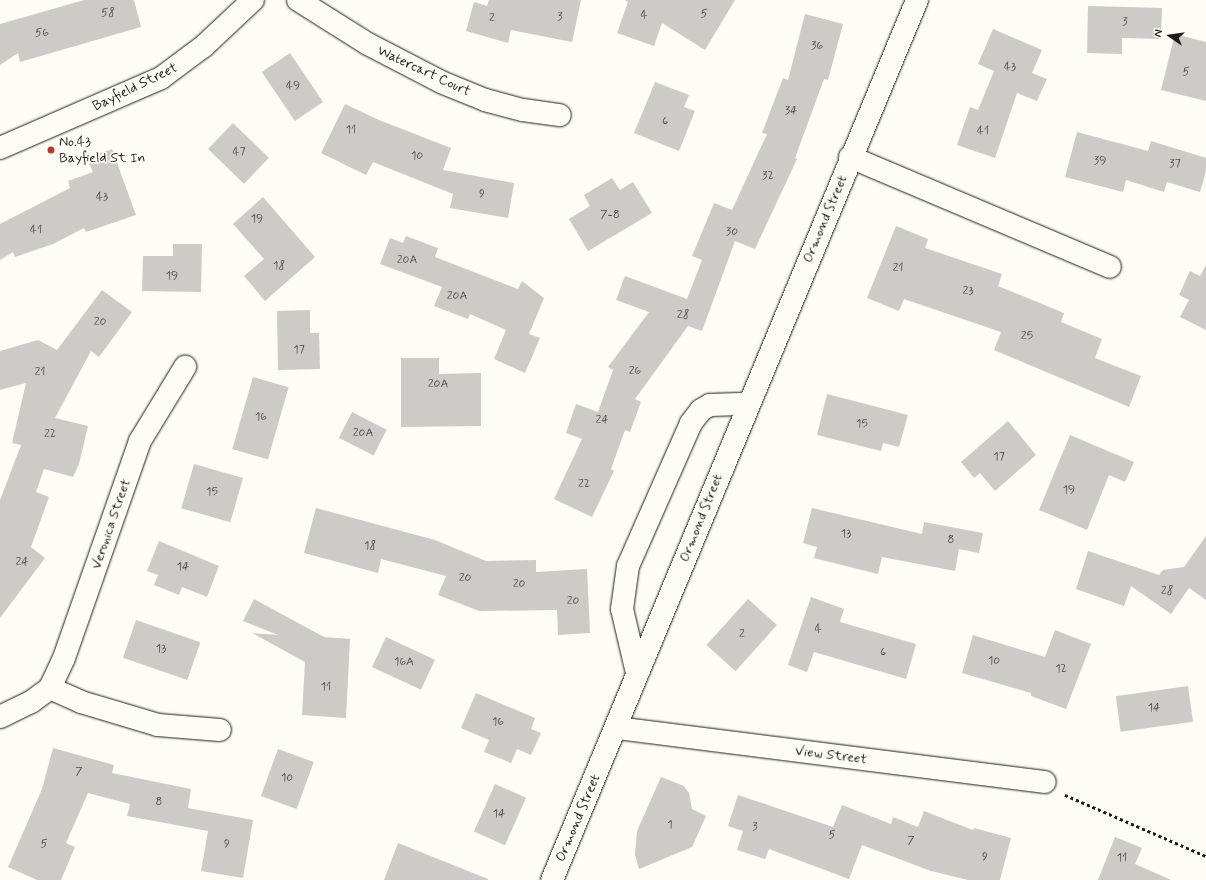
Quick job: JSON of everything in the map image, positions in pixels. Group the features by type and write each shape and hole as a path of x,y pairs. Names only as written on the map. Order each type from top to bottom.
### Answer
{"street":[{"name":"Bayfield Street","path":"0,148 161,78 204,46 253,0"},
{"name":"Watercart Court","path":"298,0 368,44 441,82 485,100 524,110 560,115"},
{"name":"Ormond Street","path":"552,880 617,728 637,673 850,157 917,0"},
{"name":"Ormond Street","path":"850,157 1110,268"},
{"name":"Veronica Street","path":"0,717 31,702 50,688 64,658 140,442 185,367"},
{"path":"637,673 622,609 628,566 691,423 701,410 710,405 748,404"},
{"path":"50,688 81,702 158,725 220,730"},
{"name":"View Street","path":"617,728 1045,782"}],"path":[{"path":"1045,782 1072,800 1206,856"}],"building":[{"path":"84,0 134,0 141,27 20,62 18,53 0,65 0,24"},
{"path":"489,0 581,0 572,42 511,30 508,43 466,31 474,2 487,6"},
{"path":"625,0 735,0 705,50 662,23 654,46 617,33 628,2"},
{"path":"1088,6 1162,8 1161,39 1122,38 1122,54 1087,53"},
{"path":"805,14 843,24 828,80 824,79 795,158 797,159 755,249 735,241 702,331 688,326 635,399 641,402 630,432 625,430 611,469 614,471 592,517 554,499 582,439 566,433 576,404 598,412 613,370 608,367 649,312 616,300 625,276 687,299 702,260 692,256 714,203 732,210 767,134 762,133 783,78 788,80"},
{"path":"993,29 1042,50 1032,73 1047,79 1037,101 1017,93 995,158 957,145 970,107 978,110 994,71 978,64"},
{"path":"1175,34 1206,42 1206,101 1161,90"},
{"path":"290,53 323,102 295,121 262,72"},
{"path":"655,82 689,95 684,107 695,111 679,151 634,133"},
{"path":"345,104 379,120 451,148 443,170 514,183 508,218 450,208 453,194 373,162 366,175 321,153"},
{"path":"233,123 269,158 244,184 208,149"},
{"path":"1077,132 1148,151 1151,141 1206,158 1206,171 1200,192 1167,182 1164,192 1126,180 1123,192 1065,177"},
{"path":"112,149 136,215 86,232 84,228 53,244 15,257 13,252 0,260 0,224 70,188 68,181 93,172 87,158"},
{"path":"612,178 620,190 633,182 652,213 588,251 569,219 590,206 584,195"},
{"path":"263,197 315,257 265,301 244,276 264,259 233,224"},
{"path":"896,226 928,239 925,248 1002,274 998,286 1064,313 1061,322 1102,339 1095,358 1141,376 1129,407 994,350 1001,332 904,299 899,311 867,298"},
{"path":"406,236 438,248 435,257 518,289 522,281 544,298 529,334 540,338 525,373 494,359 506,330 470,314 468,319 434,306 442,287 380,264 390,238 403,243"},
{"path":"173,244 202,244 201,292 142,291 143,256 173,256"},
{"path":"1206,265 1206,330 1180,317 1189,300 1179,295 1190,271 1200,276"},
{"path":"102,290 132,312 99,357 91,351 55,418 88,426 79,464 73,477 44,469 36,492 49,497 31,547 45,558 0,618 0,500 21,445 12,443 26,383 0,390 0,351 38,340 57,350"},
{"path":"310,310 310,333 319,333 320,369 278,370 277,311"},
{"path":"401,358 439,358 439,374 481,373 481,426 401,427"},
{"path":"253,377 289,387 268,459 232,449"},
{"path":"827,394 908,415 899,447 883,443 881,451 817,435"},
{"path":"352,412 387,430 374,456 339,438"},
{"path":"1008,421 1036,455 995,491 980,473 974,478 961,462"},
{"path":"1070,435 1134,462 1125,482 1109,475 1087,530 1039,510"},
{"path":"194,464 243,478 230,522 181,508"},
{"path":"316,508 435,540 486,561 536,560 536,572 587,569 590,633 558,635 557,610 479,611 438,595 446,576 381,559 378,573 304,553"},
{"path":"812,508 922,534 924,522 983,533 979,553 959,549 955,571 882,557 878,574 814,558 817,547 803,543"},
{"path":"1206,536 1206,600 1189,588 1171,614 1131,586 1124,606 1076,589 1088,551 1159,575 1163,570 1184,567"},
{"path":"159,541 219,566 207,597 182,587 179,595 154,585 158,575 147,571"},
{"path":"811,597 844,609 840,622 916,644 906,679 814,652 807,672 788,665"},
{"path":"254,599 324,637 350,639 346,718 302,715 305,662 252,633 278,635 243,621"},
{"path":"748,599 777,625 735,671 707,645"},
{"path":"136,620 200,642 187,680 123,658"},
{"path":"1055,630 1091,644 1066,709 1031,696 1031,693 962,673 973,635 1045,657"},
{"path":"386,637 435,660 421,690 372,667"},
{"path":"1188,686 1193,722 1121,732 1116,696"},
{"path":"476,693 535,718 531,729 541,733 531,755 517,749 511,763 484,752 489,740 461,728"},
{"path":"53,748 114,765 112,773 191,789 188,808 253,820 243,878 201,871 208,831 127,816 130,804 88,793 66,843 75,847 61,880 37,880 8,867 42,789"},
{"path":"278,749 314,762 297,809 261,796"},
{"path":"661,777 684,786 689,793 692,809 706,816 692,847 639,869 635,855 637,831"},
{"path":"495,784 526,798 505,845 474,832"},
{"path":"738,795 833,827 842,805 891,824 893,817 918,827 924,811 973,830 974,828 1011,838 1000,880 968,880 931,871 862,845 849,879 769,849 765,859 737,850 743,831 728,826"},
{"path":"1115,837 1142,848 1135,864 1171,880 1098,880"},
{"path":"398,843 488,879 488,880 384,880"}],"place":[{"name":"No.43 Bayfield St In","path":"51,150"}]}
